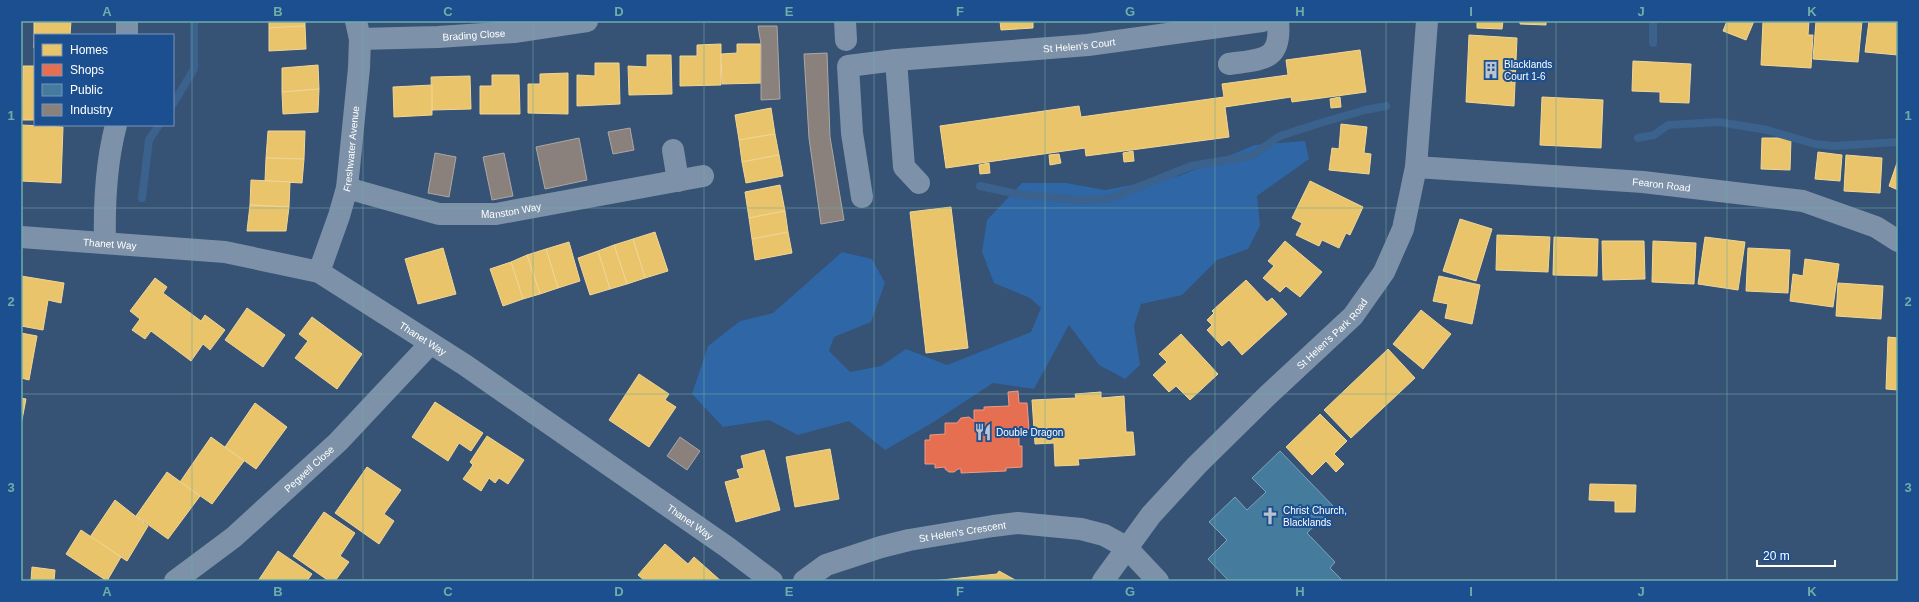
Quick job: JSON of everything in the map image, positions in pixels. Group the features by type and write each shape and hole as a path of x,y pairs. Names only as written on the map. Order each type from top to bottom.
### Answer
{"street":[{"path":"127,21 127,34"},
{"name":"Brading Close","path":"358,30 438,37 514,32 586,21"},
{"name":"St Helen's Court","path":"862,197 852,133 848,66 896,60 1088,45 1262,21"},
{"path":"1229,64 1264,58 1274,52 1280,38 1278,21"},
{"name":"St Helen's Park Road","path":"1103,581 1126,547 1151,515 1197,465 1353,316 1384,272 1400,236 1416,167 1427,21"},
{"name":"Freshwater Avenue","path":"319,272 339,216 347,188 352,154 358,30"},
{"path":"896,60 904,167 919,182"},
{"path":"105,243 104,203 112,139 116,126"},
{"path":"673,150 678,181"},
{"name":"Fearon Road","path":"1416,167 1643,182 1803,201 1876,227 1898,241"},
{"name":"Manston Way","path":"347,188 439,214 496,214 703,176"},
{"name":"Thanet Way","path":"21,237 225,252 319,272 465,365 727,547 772,581"},
{"name":"Pegwell Close","path":"175,581 234,537 338,442 430,344"},
{"name":"St Helen's Crescent","path":"804,581 826,565 881,547 909,540 1018,523 1081,529 1104,535 1126,547 1158,581"}],"shaded area":[{"path":"1305,141 1309,159 1257,196 1260,226 1248,249 1217,260 1182,295 1141,304 1134,326 1140,365 1125,379 1099,365 1069,325 1034,389 993,383 932,423 885,450 849,421 798,435 769,420 723,427 692,394 708,346 740,321 773,313 842,252 872,259 885,283 871,322 834,337 829,351 850,372 881,366 906,349 947,365 1031,332 1041,308 1030,298 994,283 982,252 987,220 1022,183 1066,183 1105,190 1179,176 1255,145"}],"building: Homes":[{"path":"34,21 71,21 70,34 34,34"},
{"path":"269,21 305,21 305,26 269,28"},
{"path":"1000,21 1033,21 1033,28 1001,30"},
{"path":"1477,21 1503,21 1502,29 1477,28"},
{"path":"1520,21 1546,21 1546,25 1520,24"},
{"path":"1727,21 1754,21 1746,40 1723,31"},
{"path":"1763,21 1809,21 1808,35 1813,35 1811,68 1761,65"},
{"path":"1816,21 1862,21 1858,62 1813,59"},
{"path":"1869,21 1898,21 1898,55 1865,52"},
{"path":"305,26 306,49 269,51 269,28"},
{"name":"Blacklands Court 1-6","path":"1469,35 1517,38 1514,106 1466,102"},
{"path":"721,44 721,85 680,86 680,56 697,56 697,45"},
{"path":"737,44 761,44 762,83 722,84 721,54 737,53"},
{"path":"1360,50 1366,92 1292,102 1291,97 1225,107 1229,137 1086,156 1085,148 946,168 940,126 1079,106 1081,117 1224,97 1222,84 1288,75 1286,60"},
{"path":"647,55 671,55 672,94 629,95 628,66 647,67"},
{"path":"1633,61 1691,64 1689,103 1660,102 1660,92 1632,91"},
{"path":"595,63 619,63 620,104 577,106 577,75 595,76"},
{"path":"318,65 319,89 282,92 282,68"},
{"path":"23,66 34,66 34,120 22,120"},
{"path":"568,73 568,114 528,113 528,84 540,84 540,74"},
{"path":"492,75 519,75 520,114 480,114 480,86 492,86"},
{"path":"470,76 471,109 432,110 431,77"},
{"path":"432,85 432,115 394,117 393,87"},
{"path":"319,89 318,112 283,114 282,92"},
{"path":"1340,97 1341,107 1331,108 1330,99"},
{"path":"1542,97 1603,100 1601,148 1540,145"},
{"path":"771,108 775,134 739,140 735,115"},
{"path":"1341,124 1367,127 1364,153 1371,154 1369,174 1329,170 1332,148 1339,149"},
{"path":"21,125 63,127 61,183 21,181"},
{"path":"268,131 305,131 304,159 266,158"},
{"path":"775,134 779,155 742,162 739,140"},
{"path":"1762,138 1791,138 1790,170 1761,169"},
{"path":"1133,151 1134,161 1124,162 1123,153"},
{"path":"1818,152 1842,155 1840,181 1815,179"},
{"path":"1059,154 1061,163 1050,165 1049,155"},
{"path":"779,155 783,176 746,183 742,162"},
{"path":"1846,155 1882,158 1880,193 1844,191"},
{"path":"266,158 304,159 302,183 265,181"},
{"path":"1898,160 1898,190 1889,186"},
{"path":"989,163 990,173 980,174 979,165"},
{"path":"251,180 290,182 289,207 250,205"},
{"path":"1310,181 1363,207 1350,235 1346,233 1339,248 1322,240 1319,246 1296,235 1302,223 1292,218"},
{"path":"780,185 785,211 749,218 745,192"},
{"path":"250,205 289,207 286,231 247,231"},
{"path":"951,207 968,348 926,353 910,212"},
{"path":"785,211 788,232 752,239 749,218"},
{"path":"1460,219 1492,229 1476,281 1443,271"},
{"path":"655,232 668,271 645,278 633,239"},
{"path":"788,232 792,253 755,260 752,239"},
{"path":"1497,235 1550,237 1548,272 1496,270"},
{"path":"1554,237 1598,239 1597,276 1553,275"},
{"path":"1705,237 1745,242 1738,290 1698,284"},
{"path":"633,239 645,278 627,284 614,245"},
{"path":"1285,241 1322,272 1300,297 1286,286 1280,292 1263,278 1274,266 1268,261"},
{"path":"1602,241 1644,241 1645,279 1603,280"},
{"path":"1653,241 1696,243 1694,284 1652,282"},
{"path":"569,242 580,281 558,288 546,249"},
{"path":"614,245 627,284 610,289 598,251"},
{"path":"443,248 456,294 418,304 405,259"},
{"path":"1748,248 1790,250 1788,293 1746,291"},
{"path":"546,249 558,288 540,294 527,255"},
{"path":"598,251 610,289 590,295 578,258"},
{"path":"527,255 540,294 523,299 511,262"},
{"path":"1805,259 1839,264 1833,307 1790,301 1793,274 1803,276"},
{"path":"511,262 523,299 503,306 490,269"},
{"path":"21,276 64,283 61,303 48,300 43,330 21,326"},
{"path":"1439,276 1480,285 1472,324 1445,318 1448,304 1433,301"},
{"path":"155,278 167,287 163,293 201,321 205,315 225,330 210,350 203,344 191,361 151,331 145,339 132,330 140,319 130,311"},
{"path":"1246,280 1267,302 1272,298 1287,314 1242,355 1229,340 1222,346 1207,330 1212,325 1207,320 1214,313 1212,311"},
{"path":"1838,283 1883,286 1881,319 1836,316"},
{"path":"247,308 285,335 263,367 225,340"},
{"path":"1421,310 1451,334 1423,369 1393,344"},
{"path":"312,317 362,354 337,389 295,358 308,341 299,334"},
{"path":"21,333 37,336 29,380 21,378"},
{"path":"1181,334 1218,374 1190,400 1176,386 1169,392 1153,375 1167,362 1159,354"},
{"path":"1888,337 1898,338 1898,390 1886,389"},
{"path":"1388,349 1415,378 1351,438 1324,410"},
{"path":"639,374 669,394 665,400 676,407 649,447 609,420"},
{"path":"1101,392 1101,398 1124,396 1126,432 1133,432 1135,455 1078,459 1079,465 1055,466 1054,443 1035,444 1032,400 1076,398 1075,394"},
{"path":"21,398 26,399 21,425"},
{"path":"435,402 483,433 471,451 459,443 448,461 412,437"},
{"path":"255,403 287,427 256,469 225,447"},
{"path":"1320,414 1347,441 1334,454 1344,464 1336,472 1326,461 1312,475 1286,447"},
{"path":"487,436 524,460 508,484 499,478 495,483 489,478 481,491 463,479 473,465 470,462"},
{"path":"211,437 244,461 212,504 180,482"},
{"path":"830,449 839,499 795,507 786,457"},
{"path":"764,450 780,510 736,522 725,482 740,478 737,470 744,468 741,456"},
{"path":"367,467 401,490 384,514 394,521 379,544 335,513"},
{"path":"167,472 200,496 168,539 136,516"},
{"path":"1590,484 1636,485 1635,512 1615,512 1615,501 1589,500"},
{"path":"115,500 148,526 127,561 90,537"},
{"path":"324,512 355,533 340,556 349,562 335,581 329,581 293,556"},
{"path":"81,530 121,557 107,581 66,554"},
{"path":"665,544 688,564 694,557 721,581 645,581 638,575"},
{"path":"278,551 312,574 307,581 258,581"},
{"path":"32,567 55,570 54,581 31,581"},
{"path":"999,571 1017,581 932,581 997,574"}],"building: Shops":[{"name":"Double Dragon","path":"1018,391 1019,403 1027,403 1029,429 1021,430 1021,435 1019,436 1019,446 1022,446 1022,467 1006,468 1006,471 961,473 961,469 954,472 949,472 945,469 945,467 935,468 935,464 925,464 925,440 930,440 930,435 945,434 945,423 957,423 961,418 969,417 974,421 974,410 984,410 984,407 1009,406 1008,392"}],"building: Public":[{"name":"Christ Church, Blacklands","path":"1280,451 1334,507 1307,533 1335,562 1330,568 1343,581 1229,581 1208,559 1227,540 1209,522 1235,497 1247,510 1266,492 1252,478"}],"building: Industry":[{"path":"758,26 777,26 780,99 761,100 761,44"},
{"path":"827,53 830,137 844,220 821,224 809,138 804,54"},
{"path":"630,128 634,150 613,154 608,132"},
{"path":"579,138 587,180 545,189 536,147"},
{"path":"435,153 456,157 449,197 428,193"},
{"path":"504,153 513,196 492,200 483,157"},
{"path":"680,437 700,451 687,470 667,456"}],"waterway":[{"path":"174,102 194,69 194,21"},
{"path":"1653,21 1653,43"},
{"path":"980,186 1017,194 1079,200 1108,199 1191,166 1251,156 1280,136 1365,110 1386,106"},
{"path":"1638,138 1654,135 1668,125 1719,122 1767,130 1815,144 1833,146 1898,142"},
{"path":"142,198 149,140 158,126"}],"place":[{"name":"Blacklands Court 1-6","path":"1491,70"},
{"name":"Double Dragon","path":"983,432"},
{"name":"Christ Church, Blacklands","path":"1270,516"}]}
